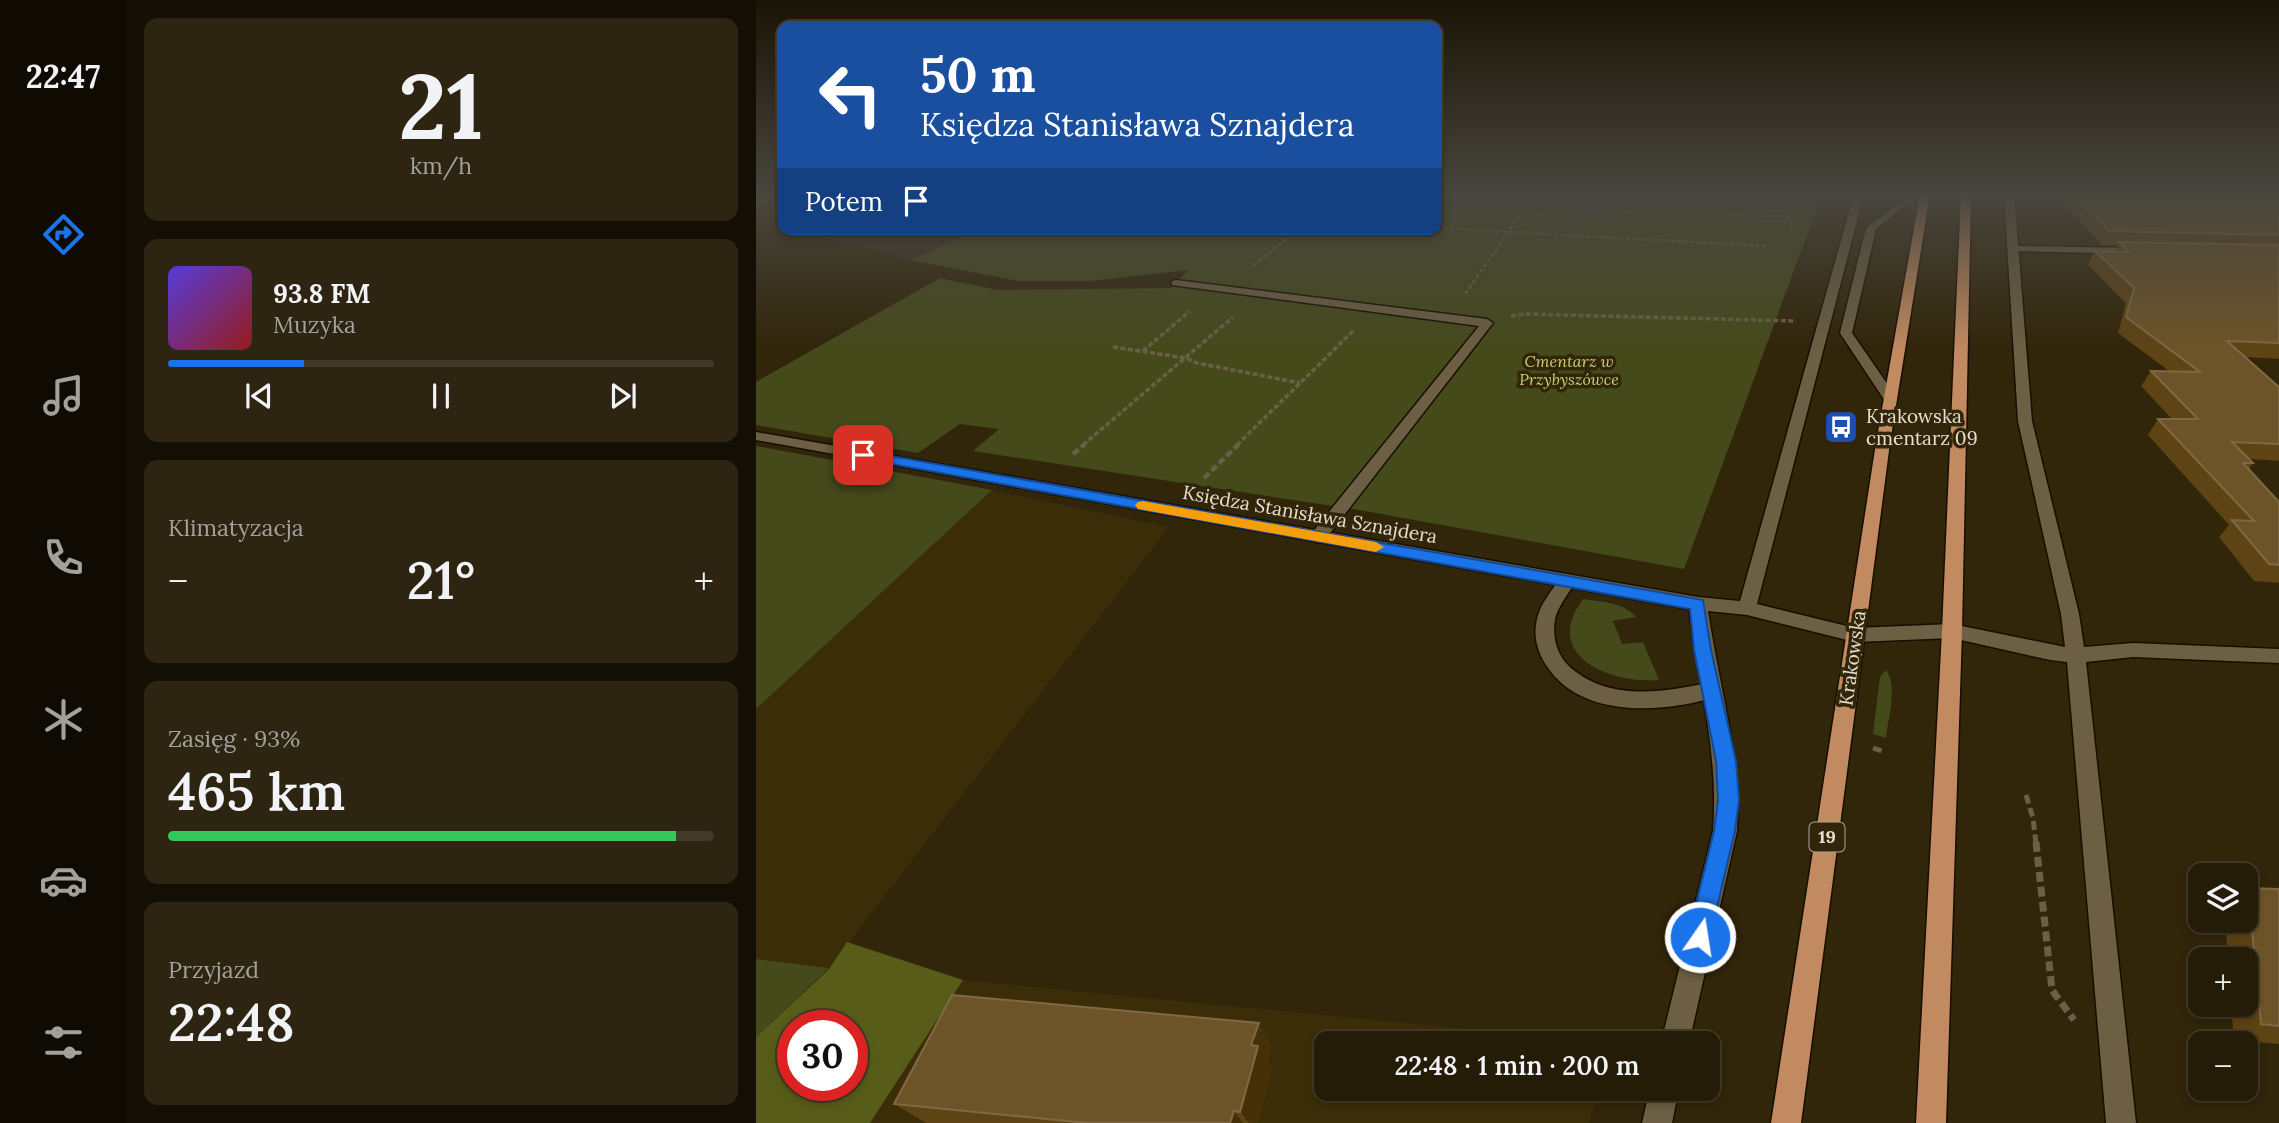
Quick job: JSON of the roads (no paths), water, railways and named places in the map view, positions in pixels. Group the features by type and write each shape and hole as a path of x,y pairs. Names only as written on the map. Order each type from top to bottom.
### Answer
{"main road":[{"name":"Krakowska","path":"1786,1123 1890,398 1916,246"},
{"path":"1931,1123 1952,631 1964,246"}],"street":[{"path":"1747,608 1845,246"},
{"path":"1867,246 1846,332 1890,398"},
{"path":"2013,246 2025,421 2070,614 2076,656 2121,1123"},
{"path":"2125,246 2145,247"},
{"path":"1176,283 1487,323 1318,537"},
{"name":"Księdza Stanisława Sznajdera","path":"756,436 1698,604 1747,608 1856,635 1952,631 2050,653 2076,656 2133,650 2279,656"},
{"path":"1567,581 1546,618 1545,648 1551,661 1563,675 1576,684 1602,693 1639,700 1712,690"},
{"path":"1678,1031 1725,831 1729,800 1726,761 1702,650 1698,604"},
{"path":"1657,1123 1662,1101"}],"place":[{"name":"Krakowska cmentarz 09","path":"1841,427"}],"park label":[{"name":"Cmentarz w Przybyszówce","path":"1569,370"}]}
